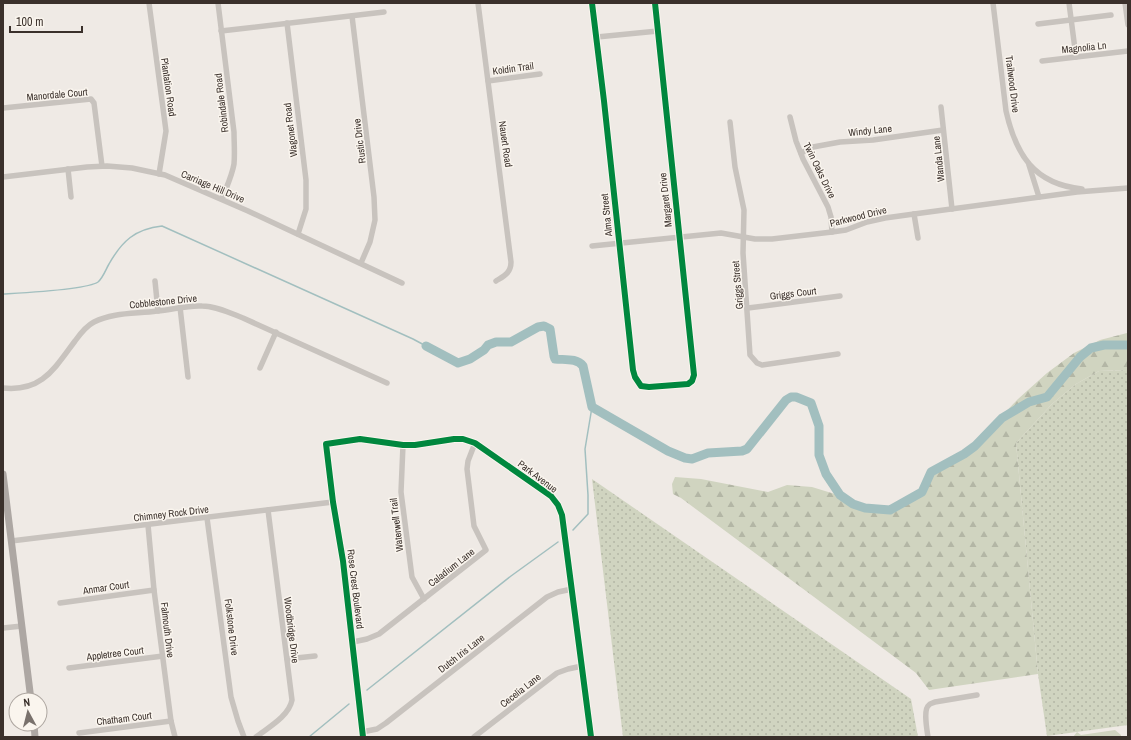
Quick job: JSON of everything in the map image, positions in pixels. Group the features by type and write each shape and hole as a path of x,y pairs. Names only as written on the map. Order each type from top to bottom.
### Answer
{"main road":[{"path":"3,474 30,692"}],"street":[{"name":"Plantation Road","path":"149,3 166,131 159,174"},
{"name":"Robindale Road","path":"218,3 234,132 234,163 222,200"},
{"name":"Nauert Road","path":"478,3 511,262 509,272 496,281"},
{"name":"Alma Street","path":"592,3 633,370 635,377 643,387 679,385"},
{"name":"Margaret Drive","path":"655,3 694,375 692,381 688,384 679,385"},
{"name":"Trailwood Drive","path":"993,3 1006,111 1018,148 1029,164 1055,183 1075,188 1097,190"},
{"path":"1069,3 1076,57"},
{"path":"1125,3 1128,25"},
{"path":"221,31 384,12"},
{"path":"1038,24 1111,15"},
{"name":"Rustic Drive","path":"352,16 374,197 375,220 370,242 361,264"},
{"name":"Wagonet Road","path":"287,23 306,180 306,209 298,234"},
{"path":"596,37 658,31"},
{"name":"Magnolia Ln","path":"1042,61 1128,51"},
{"name":"Koldin Trail","path":"488,81 540,74"},
{"name":"Manordale Court","path":"3,108 91,99 94,103 102,166"},
{"name":"Wanda Lane","path":"941,107 952,209"},
{"name":"Twin Oaks Drive","path":"790,117 801,153 828,207 831,217 832,232"},
{"name":"Griggs Street","path":"730,122 735,167 744,210 743,254 748,308 750,355 757,363 762,365 838,354"},
{"name":"Windy Lane","path":"801,153 813,147 840,142 873,140 944,130"},
{"name":"Trailwood Drive","path":"1029,164 1039,197"},
{"name":"Carriage Hill Drive","path":"3,177 102,166 132,168 159,174 298,234 402,283"},
{"path":"68,169 71,197"},
{"name":"Parkwood Drive","path":"592,246 721,233 744,238 772,239 846,230 879,219 1039,197 1128,188"},
{"path":"914,214 918,238"},
{"path":"155,281 158,311"},
{"name":"Griggs Court","path":"748,308 840,296"},
{"name":"Cobblestone Drive","path":"3,388 20,388 39,382 51,373 79,335 94,322 120,314 202,306 210,307 243,318 386,383"},
{"path":"180,307 188,377"},
{"path":"260,368 276,332"},
{"name":"Park Avenue","path":"326,444 360,439 403,445 415,445 454,439 463,440 475,443 551,496 558,505 562,514 590,737"},
{"name":"Caladium Lane","path":"353,642 367,639 379,634 486,550 474,526 467,469 468,461 475,443"},
{"name":"Rose Crest Boulevard","path":"326,444 333,502 343,561 362,734"},
{"name":"Waterwell Trail","path":"403,445 401,492 412,577 424,599"},
{"name":"Chimney Rock Drive","path":"11,541 333,502"},
{"name":"Woodbridge Drive","path":"256,737 277,721 291,704 292,700 268,510"},
{"name":"Folkstone Drive","path":"207,518 231,697 244,737"},
{"name":"Falmouth Drive","path":"148,525 154,590 171,721 175,737"},
{"name":"Dutch Iris Lane","path":"362,734 386,724 547,597 558,592 572,589"},
{"name":"Anmar Court","path":"60,603 154,590"},
{"path":"3,628 22,626"},
{"name":"Appletree Court","path":"69,668 163,656"},
{"path":"287,659 315,656"},
{"name":"Cecelia Lane","path":"474,737 557,673 582,666"},
{"path":"928,737 926,709 928,705 935,702 977,695"},
{"name":"Chatham Court","path":"79,733 171,721"}],"green space":[{"path":"1128,333 1128,370 1099,371 1076,384 1052,404 1016,443 1038,674 929,690 916,673 681,498 673,494 672,484 675,477 701,479 768,492 787,485 812,487 838,495 854,506 863,509 877,510 909,503 918,497 927,474 964,455 1018,399 1047,373 1074,353 1100,340"},
{"path":"1128,370 1128,725 1047,736 1038,674 1016,443 1052,404 1076,384 1099,371"},
{"path":"592,479 911,699 918,737 623,737"},
{"path":"1115,730 1121,735 1121,737 1073,737 1077,732 1081,735"}],"waterway":[{"path":"3,294 67,289 91,285 100,280 114,256 130,238 144,230 162,226 426,346"},
{"path":"426,346 458,363 470,359 484,350 488,345 496,342 511,342 538,327 544,326 550,329 555,359 574,361 583,366 592,407 668,451 685,458 692,459 708,453 742,451 747,449 786,400 791,397 796,397 811,403 819,426 819,455 826,474 840,495 853,504 865,508 890,510 922,492 931,472 964,454 975,446 1002,418 1029,402 1047,397 1080,357 1091,348 1104,345 1128,345"},
{"path":"573,530 588,514 585,449 592,407"},
{"path":"367,690 511,576 558,542"},
{"path":"309,737 349,704"}],"cycle path":[{"path":"592,3 633,370 635,377 641,386 649,387 688,384 692,381 694,375 655,3"},
{"path":"363,737 343,561 333,502 326,444 360,439 403,445 463,439 475,443 551,496 558,505 562,515 591,737"}]}
